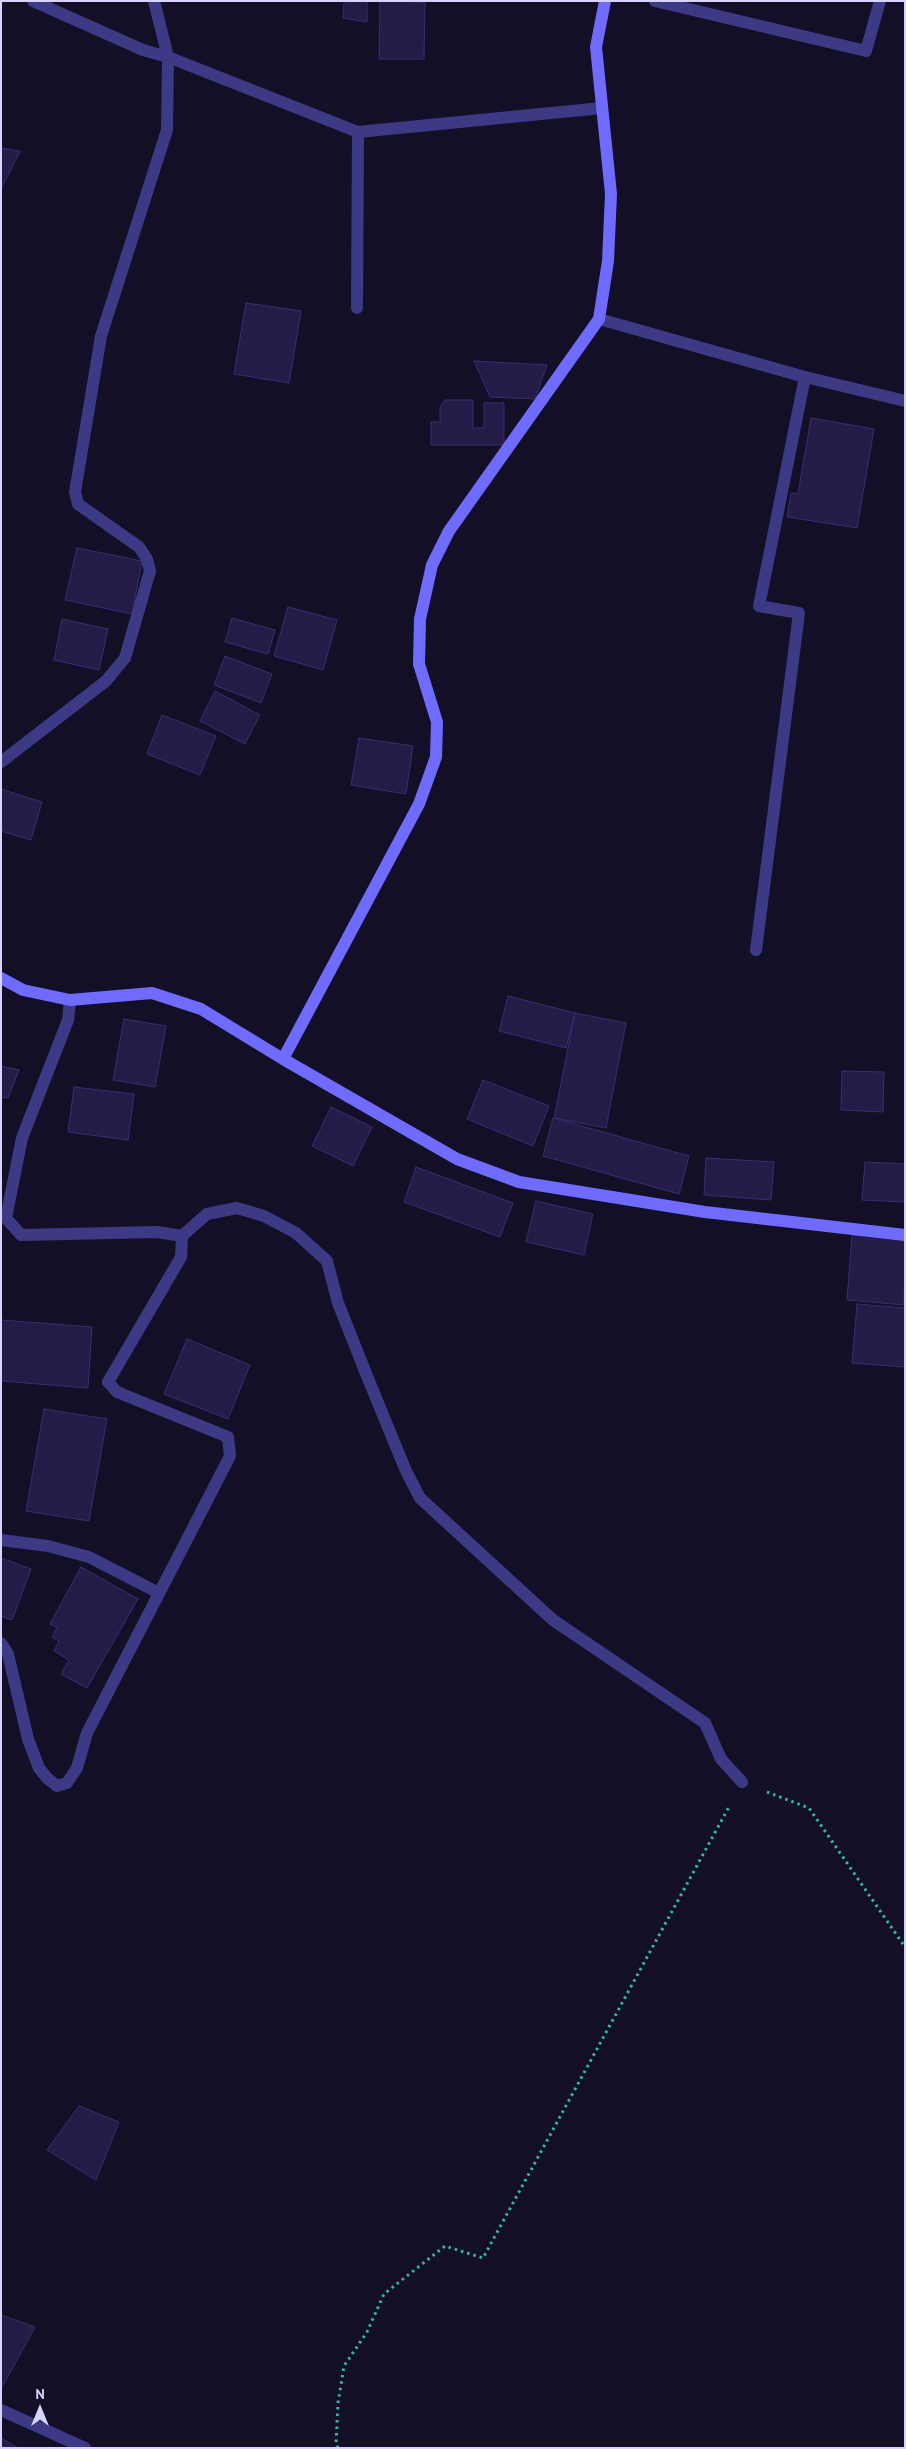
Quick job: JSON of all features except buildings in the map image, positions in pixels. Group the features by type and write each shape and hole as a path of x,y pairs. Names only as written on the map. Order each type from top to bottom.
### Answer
{"street":[{"path":"33,1 143,50 168,57 358,132 602,108"},
{"path":"1,762 106,681 125,658 150,571 147,559 139,547 78,504 75,492 101,336 167,130 168,57 154,1"},
{"path":"282,1059 419,804 436,757 437,722 419,664 420,619 432,565 449,531 599,319 608,261 611,194 596,47 605,1"},
{"path":"655,1 866,51 880,1"},
{"path":"357,308 358,132"},
{"path":"599,319 805,377 905,401"},
{"path":"756,950 800,613 759,606 805,377"},
{"path":"1,978 23,990 70,1000 152,993 201,1009 282,1059 457,1159 519,1182 705,1212 905,1235"},
{"path":"70,1000 68,1020 22,1138 6,1218 21,1235 157,1232 182,1236"},
{"path":"1,1643 8,1654 28,1739 39,1768 57,1786 67,1783 77,1768 86,1733 230,1456 228,1437 116,1392 108,1382 181,1257 182,1236 207,1214 237,1208 264,1216 296,1233 327,1261 338,1303 406,1471 420,1498 553,1620 705,1723 721,1759 742,1782"},
{"path":"1,1540 48,1546 89,1557 159,1593"},
{"path":"1,2410 85,2448"}],"path":[{"path":"338,2448 336,2444 338,2403 344,2366 367,2332 384,2294 445,2246 483,2258 742,1782 809,1808 905,1947"}]}
